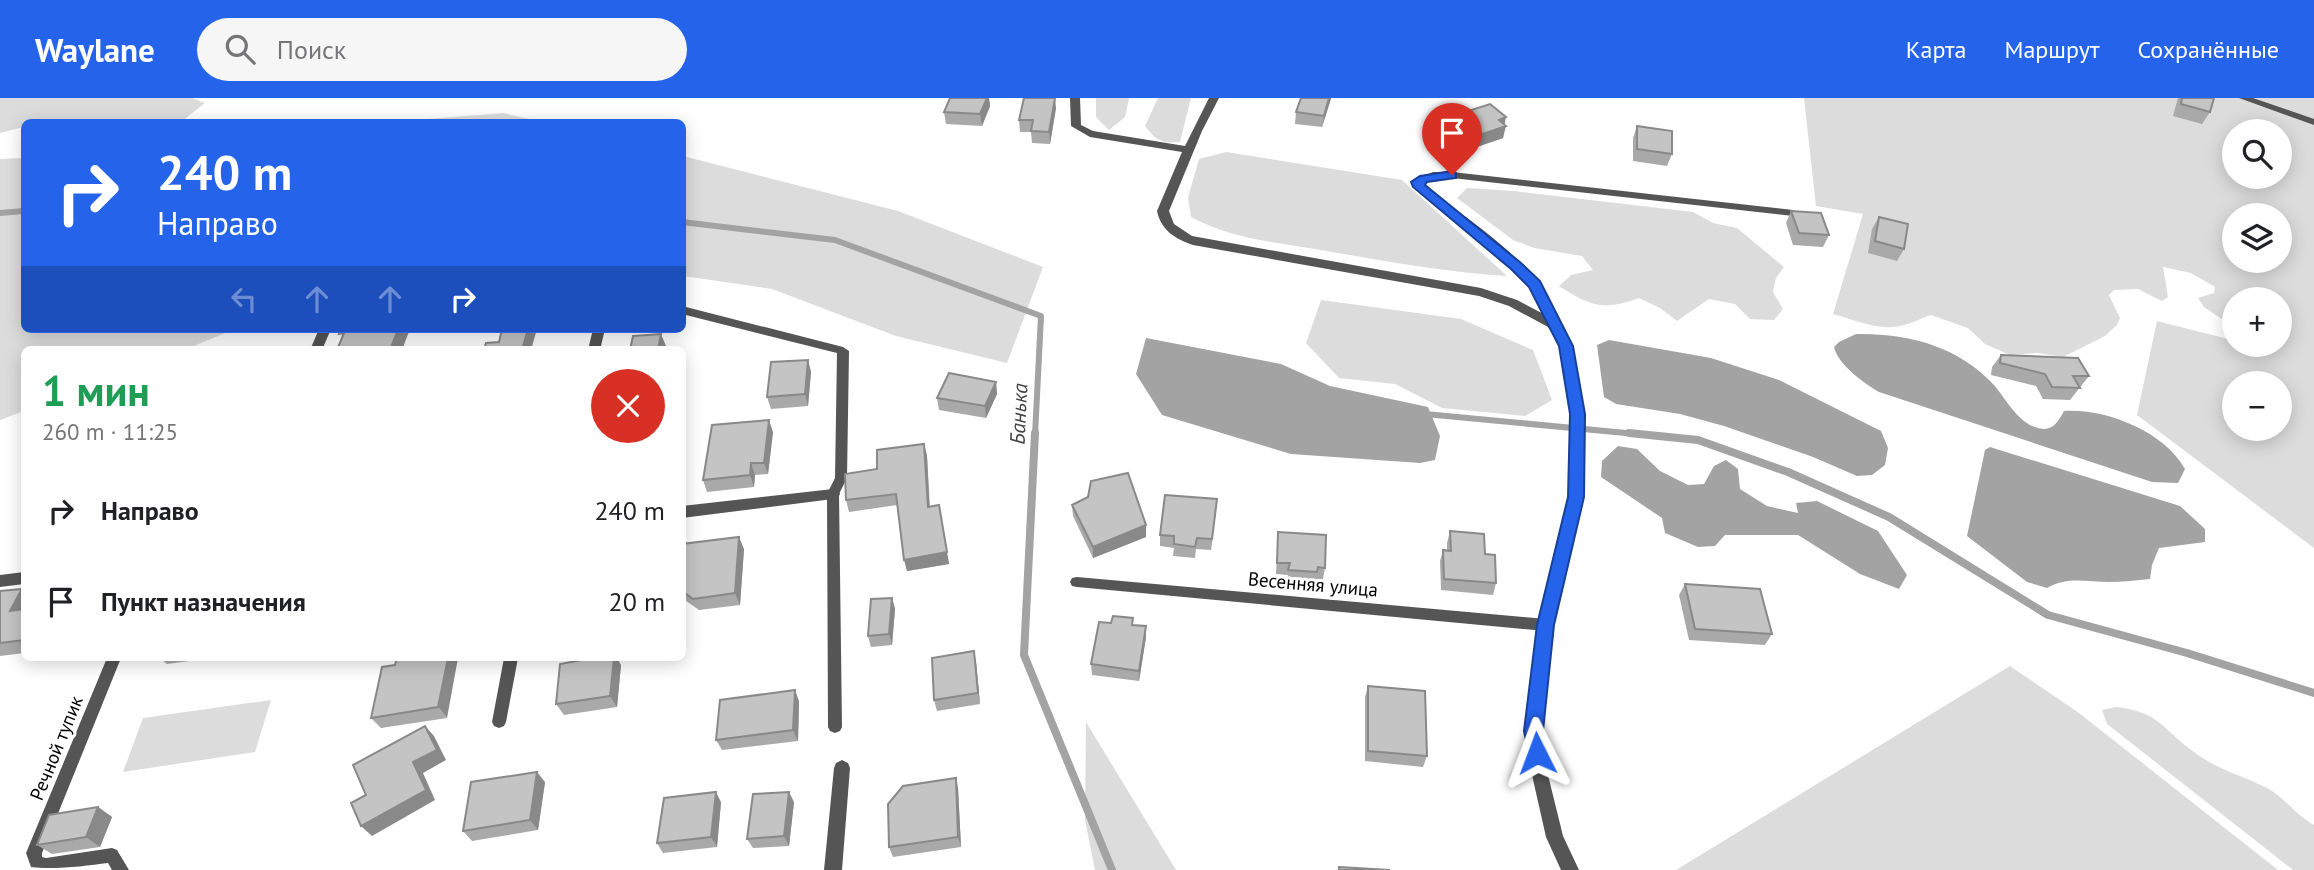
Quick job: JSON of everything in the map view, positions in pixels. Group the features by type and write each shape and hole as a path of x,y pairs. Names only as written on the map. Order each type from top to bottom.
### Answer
{"street":[{"path":"1075,98 1076,126 1090,134 1188,150"},
{"path":"1214,98 1188,150 1163,211 1164,220 1178,235 1193,242 1481,292 1514,303 1553,324 1566,346 1577,414 1576,497 1545,625 1534,731 1540,775 1556,836 1570,870"},
{"path":"686,512 833,494"},
{"path":"0,581 21,578"},
{"path":"833,870 842,768"}],"lane":[{"path":"2244,98 2314,122"},
{"path":"1553,324 1546,302 1535,285 1516,266 1419,187 1418,182 1433,175 1452,175 1793,213"},
{"path":"686,311 844,351 841,478 833,494 835,727"},
{"name":"Весенняя улица","path":"1077,582 1545,625"},
{"name":"Речной тупик","path":"34,853 113,661"},
{"path":"499,722 510,661"},
{"path":"34,853 36,862 46,864 113,855 121,870"}],"shaded area":[{"path":"0,98 192,98 205,103 185,119 21,119 21,128 0,133"},
{"path":"1096,98 1129,98 1125,117 1109,130 1096,117"},
{"path":"1158,98 1191,98 1180,142 1160,140 1145,126"},
{"path":"1804,98 2314,98 2314,548 2137,415 2157,321 2222,337 2222,357 2292,357 2292,287 2222,287 2222,319 2204,307 2198,298 2214,293 2215,287 2191,273 2163,267 2168,297 2162,301 2138,289 2114,290 2109,295 2120,318 2117,325 2105,336 2063,357 2037,353 2010,355 1985,344 1968,328 1931,315 1907,324 1886,327 1833,314 1863,214 1816,206"},
{"path":"503,113 530,119 428,119"},
{"path":"1226,152 1402,180 1507,276 1435,269 1267,241 1236,235 1206,224 1191,217 1188,198 1199,159"},
{"path":"686,157 898,211 1043,267 1007,363 896,336 772,289 686,276"},
{"path":"21,158 21,333 225,333 194,346 21,346 21,412 0,420 0,159"},
{"path":"1467,188 1693,212 1713,223 1737,228 1784,267 1776,278 1773,292 1783,309 1774,320 1750,319 1735,304 1709,299 1677,321 1660,308 1639,298 1606,305 1588,302 1559,286 1571,275 1593,270 1582,256 1534,248 1513,240 1457,198"},
{"path":"1321,300 1461,319 1533,350 1552,400 1525,416 1442,408 1395,384 1339,378 1306,343"},
{"path":"1856,334 1913,339 1948,351 1980,372 1994,385 2017,415 2041,429 2053,426 2064,411 2097,413 2115,418 2163,443 2185,469 2178,483 2152,482 1879,392 1852,373 1836,354 1834,347 1839,342"},
{"path":"1146,338 1281,364 1330,386 1428,407 1440,436 1435,460 1420,463 1291,454 1162,415 1136,374"},
{"path":"1609,340 1711,358 1779,380 1881,431 1888,448 1885,465 1872,475 1857,476 1813,457 1724,426 1680,414 1616,404 1604,397 1597,345"},
{"path":"1618,446 1637,449 1660,471 1688,485 1704,484 1714,466 1726,460 1738,469 1740,489 1767,506 1798,513 1796,503 1817,501 1878,531 1907,575 1899,589 1860,574 1798,535 1725,535 1715,546 1698,547 1665,533 1662,518 1601,477 1602,461"},
{"path":"1990,447 2180,506 2205,529 2205,542 2159,548 2150,579 2070,581 2047,588 2027,582 1967,536 1985,450"},
{"path":"2010,666 2079,713 2278,870 1676,870"},
{"path":"271,700 255,752 123,772 143,718"},
{"path":"2116,707 2152,717 2203,758 2279,796 2314,825 2314,870 2293,870 2107,724 2102,710"},
{"path":"1086,722 1176,870 1095,870 1085,820"}],"building":[{"path":"950,98 987,98 980,114 944,112"},
{"path":"1024,98 1055,98 1049,132 1031,131 1033,120 1019,120"},
{"path":"1301,98 1329,98 1324,116 1296,112"},
{"path":"2182,98 2214,98 2210,112 2181,104"},
{"path":"1490,104 1506,117 1499,120 1506,126 1465,140 1449,127 1464,122 1456,115"},
{"path":"1637,126 1672,131 1672,154 1637,149"},
{"path":"1791,211 1821,213 1829,235 1799,233"},
{"path":"1879,217 1908,224 1904,249 1875,241"},
{"path":"344,333 396,333 392,346 339,346"},
{"path":"501,333 527,333 523,346 485,346 486,343 499,342"},
{"path":"661,334 659,346 631,346 633,336"},
{"path":"2001,355 2078,358 2089,376 2073,376 2080,388 2052,387 2045,374 2000,363"},
{"path":"808,360 805,394 767,397 771,362"},
{"path":"949,373 996,382 985,406 937,398"},
{"path":"769,420 764,463 751,463 750,475 703,480 712,425"},
{"path":"924,444 928,507 939,505 947,552 904,560 896,494 846,500 845,474 877,469 877,450"},
{"path":"1128,473 1146,525 1093,547 1072,505 1088,497 1091,481"},
{"path":"1165,495 1217,499 1212,539 1197,538 1195,547 1174,544 1174,536 1160,535"},
{"path":"1450,531 1484,534 1485,554 1495,555 1496,583 1444,579 1443,550 1451,551"},
{"path":"1278,532 1326,535 1325,568 1318,567 1317,572 1288,570 1290,563 1277,563"},
{"path":"739,537 735,593 693,599 686,594 686,544"},
{"path":"1685,584 1760,589 1772,634 1695,629"},
{"path":"21,589 10,611 21,609 21,640 0,643 0,591"},
{"path":"892,598 889,634 868,636 871,599"},
{"path":"1113,616 1133,618 1132,625 1146,626 1139,671 1091,664 1099,622 1111,623"},
{"path":"974,651 978,693 934,700 932,658"},
{"path":"396,661 447,661 438,707 371,718 382,667 395,665"},
{"path":"576,661 614,661 610,696 556,704 560,664"},
{"path":"1368,686 1425,691 1427,756 1368,751"},
{"path":"795,690 793,730 716,740 720,700"},
{"path":"425,726 437,750 413,762 426,790 361,826 351,803 366,795 353,765"},
{"path":"537,772 530,820 463,831 471,782"},
{"path":"956,778 958,837 889,847 888,804 903,786"},
{"path":"716,792 711,837 657,843 664,798"},
{"path":"789,792 784,836 747,839 753,794"},
{"path":"98,807 86,837 37,845 49,815"},
{"path":"1339,867 1390,870 1339,870"}],"waterway":[{"name":"Банька","path":"0,213 21,211"},
{"name":"Банька","path":"686,222 835,240 1041,316 1035,435"},
{"path":"1425,414 1647,435"},
{"name":"Банька","path":"1035,433 1024,655 1112,870"},
{"path":"1629,433 1698,440 1788,472 1889,517 2048,615 2187,653 2314,693"}],"route":[{"path":"1452,175 1424,178 1418,182 1419,187 1516,266 1535,285 1546,302 1553,324 1566,346 1577,414 1576,497 1545,625 1534,731 1537,753"}]}
